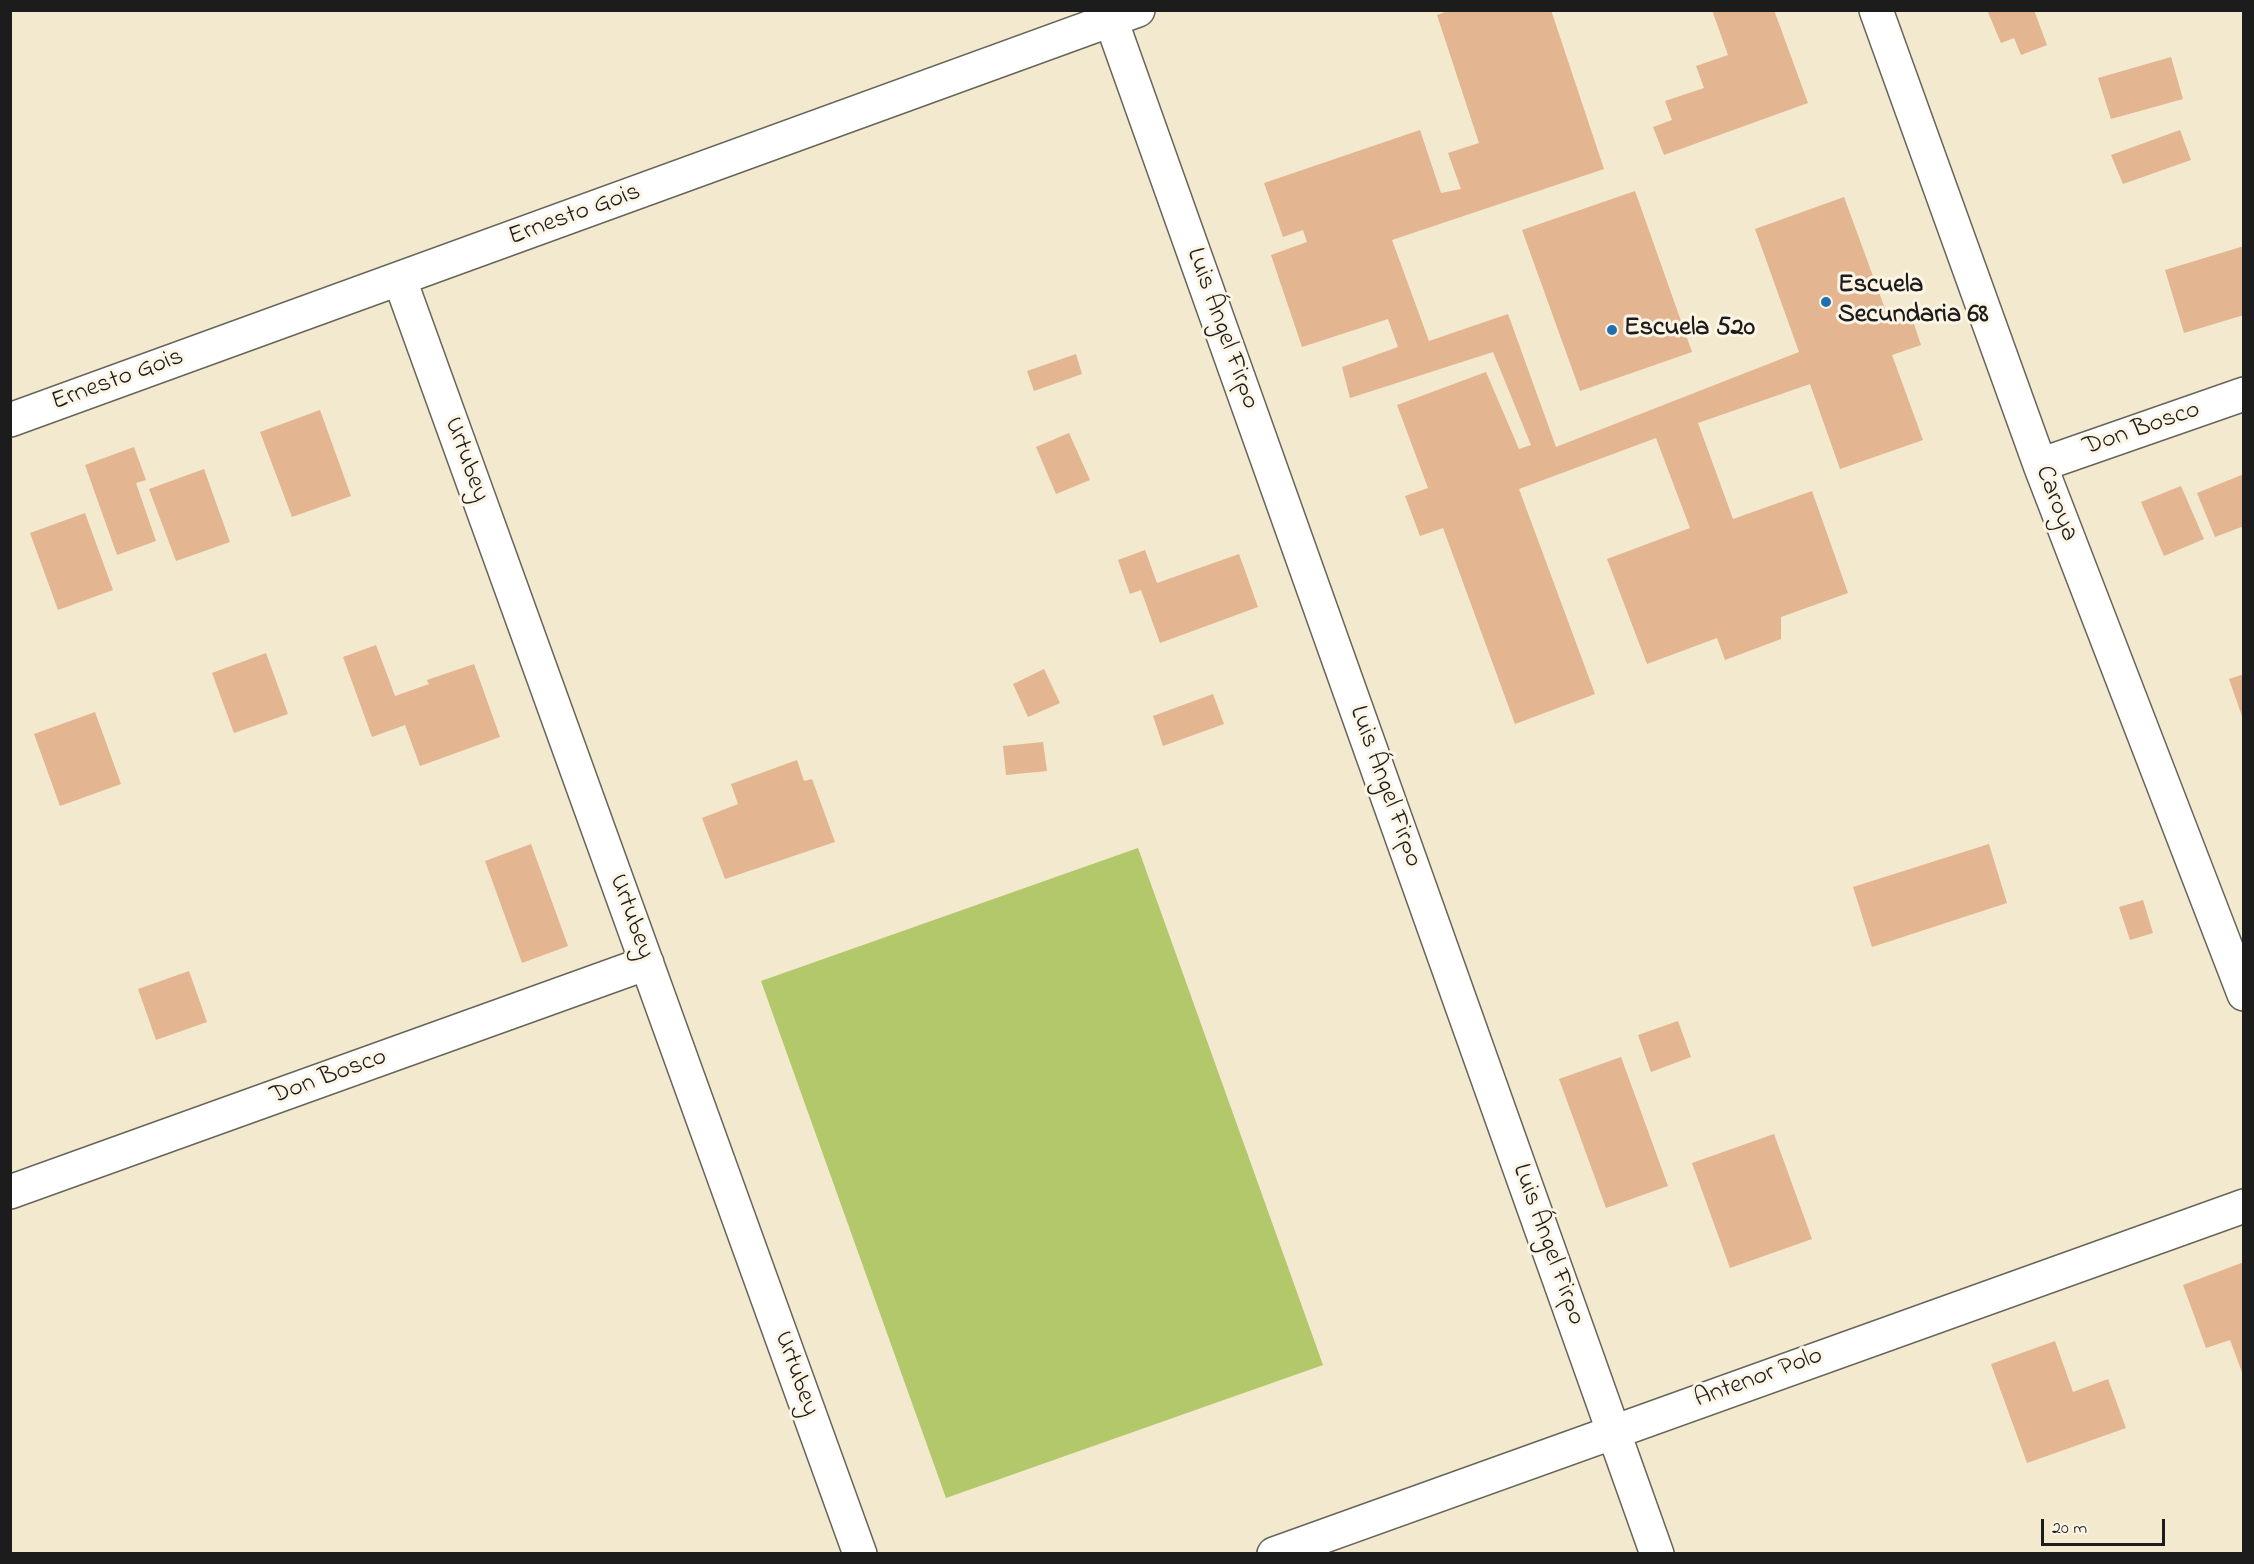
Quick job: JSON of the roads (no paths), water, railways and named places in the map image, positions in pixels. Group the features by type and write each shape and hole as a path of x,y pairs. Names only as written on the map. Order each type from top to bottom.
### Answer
{"street":[{"name":"Caroya","path":"1876,10 2040,465 2244,994"},
{"name":"Ernesto Gois","path":"10,420 1125,15"},
{"name":"Luis Ángel Firpo","path":"1125,15 1657,1554"},
{"name":"Urtubey","path":"400,280 860,1554"},
{"name":"Don Bosco","path":"2040,465 2244,394"},
{"name":"Don Bosco","path":"10,1192 647,963"},
{"name":"Antenor Polo","path":"1274,1554 2244,1206"}],"place":[{"name":"Escuela Secundaria 68","path":"1826,302"},
{"name":"Escuela 520","path":"1612,330"}]}
